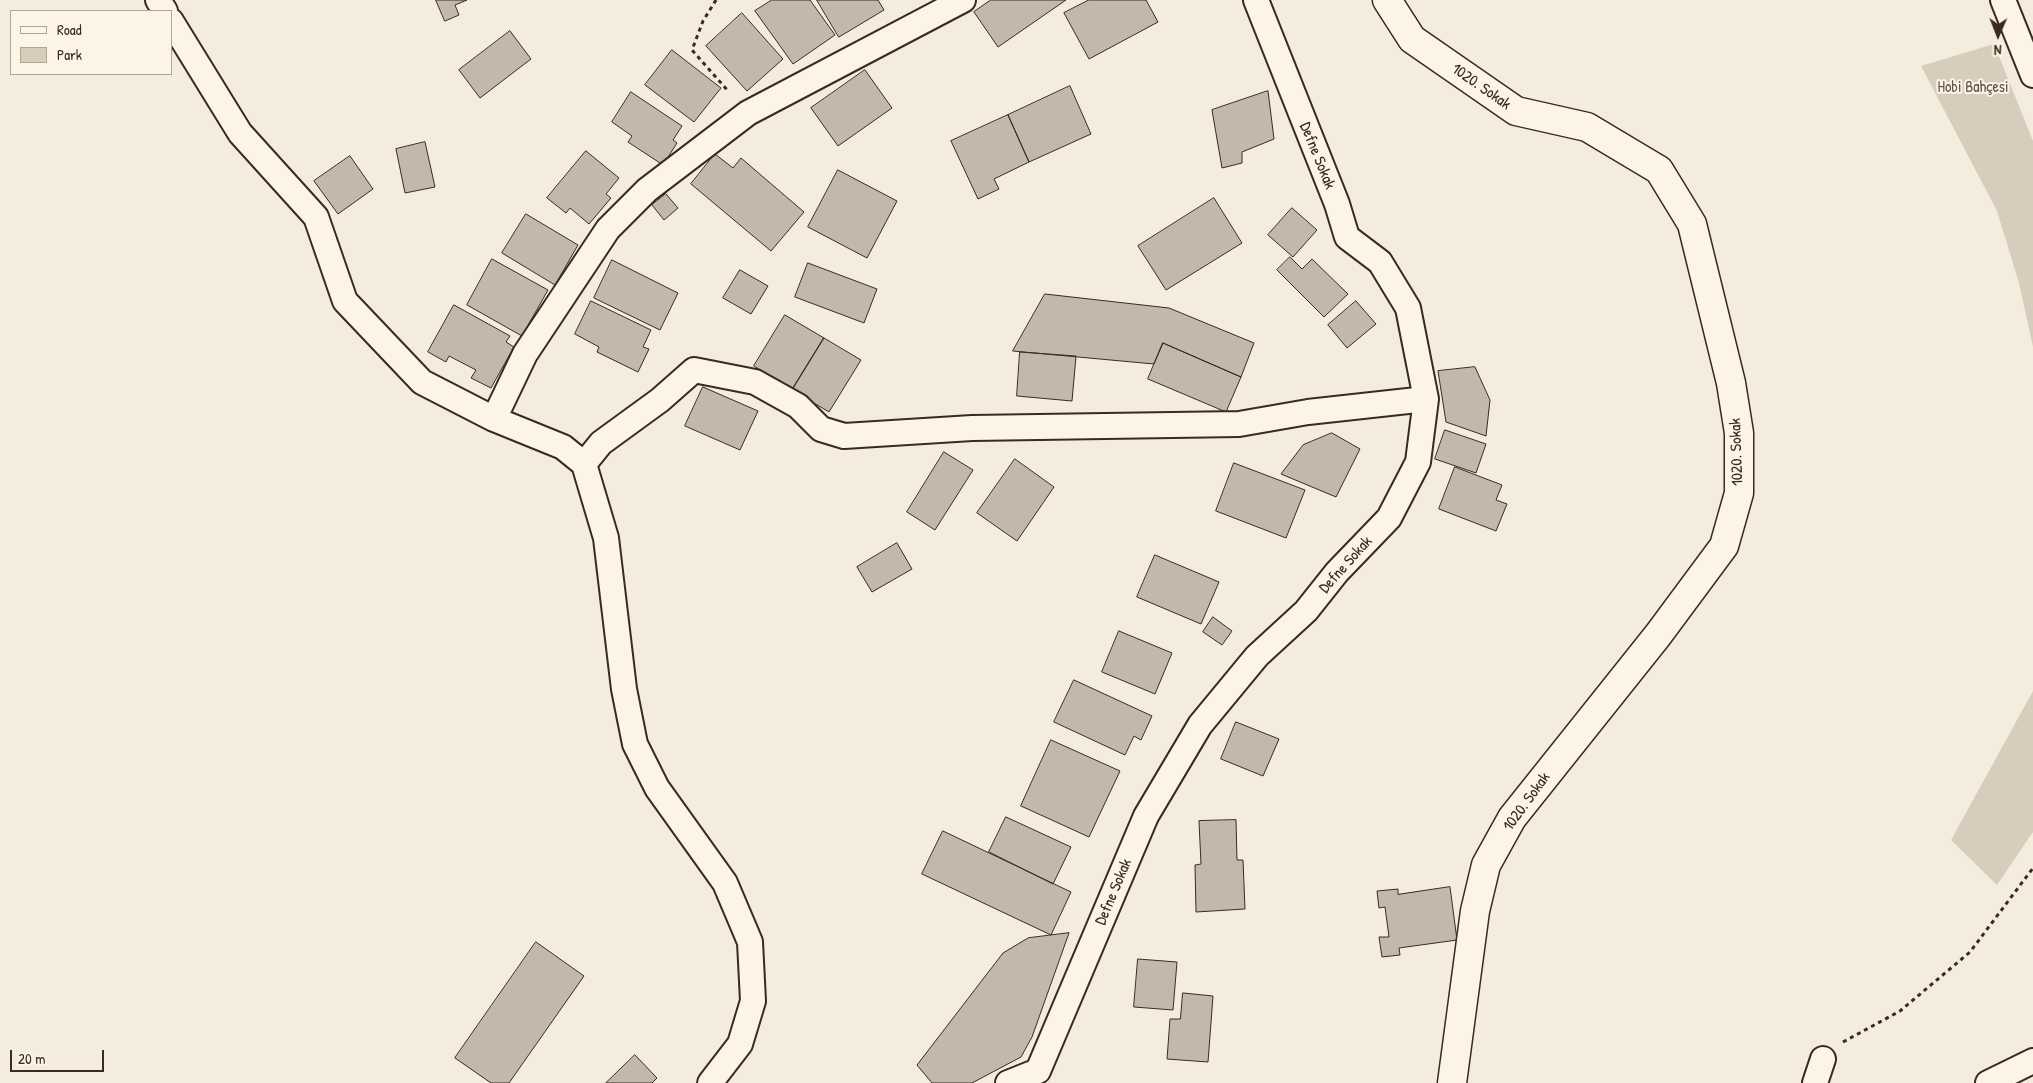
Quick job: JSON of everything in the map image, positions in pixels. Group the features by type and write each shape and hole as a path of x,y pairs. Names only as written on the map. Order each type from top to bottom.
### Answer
{"street":[{"path":"494,419 525,354 608,229 647,190 748,113 962,0"},
{"name":"Defne Sokak","path":"1008,1083 1038,1071 1146,816 1200,726 1256,656 1306,611 1337,572 1388,518 1418,462 1426,398 1408,308 1380,262 1348,238 1337,204 1256,0"},
{"name":"1020. Sokak","path":"1387,0 1412,39 1516,111 1587,127 1659,170 1692,224 1730,383 1739,433 1739,493 1724,546 1658,635 1512,818 1486,865 1475,911 1452,1083"},
{"path":"2003,0 2033,76"},
{"path":"172,23 240,132 316,217 345,301 422,382 494,419 563,447 584,464 606,538 624,689 635,744 657,788 725,883 750,942 753,1001 740,1044 710,1083"},
{"path":"584,464 601,443 660,400 694,370 755,382 798,406 821,429 844,436 972,428 1239,424 1308,412 1426,398"},
{"path":"1815,1083 1823,1059"},
{"path":"1988,1083 2033,1061"}],"path":[{"path":"716,0 703,21 692,50 748,113"},
{"path":"1823,1059 1847,1038 1900,1011 1970,952 2033,868"}],"green space":[{"name":"Hobi Bahçesi","path":"1994,44 2033,141 2033,347 2019,283 1997,211 1921,66"},
{"path":"2033,691 2033,832 1997,885 1951,840"}],"building":[{"path":"436,0 467,0 455,5 459,15 445,21"},
{"path":"772,0 810,0 835,35 793,64 755,11"},
{"path":"817,0 878,0 884,10 839,37"},
{"path":"991,0 1066,0 998,47 974,12"},
{"path":"1089,0 1146,0 1158,22 1089,59 1064,13"},
{"path":"742,13 783,59 747,91 706,46"},
{"path":"510,31 531,59 480,98 459,70"},
{"path":"672,50 721,88 694,122 645,85"},
{"path":"865,70 892,108 838,146 811,108"},
{"path":"1070,86 1091,134 1029,162 1008,115"},
{"path":"1268,91 1274,139 1242,152 1242,163 1222,168 1212,110"},
{"path":"631,92 682,126 673,140 677,143 663,165 628,142 632,136 612,122"},
{"path":"1008,115 1029,162 994,179 999,189 978,199 951,141"},
{"path":"425,142 435,187 405,193 396,149"},
{"path":"586,151 619,178 606,194 611,198 589,224 570,208 566,213 547,198"},
{"path":"715,154 733,168 741,158 804,212 771,251 691,184"},
{"path":"350,156 373,189 338,214 314,181"},
{"path":"838,170 897,201 867,258 808,227"},
{"path":"666,194 678,208 664,220 652,205"},
{"path":"1214,198 1242,243 1166,290 1138,246"},
{"path":"1292,208 1317,230 1293,257 1268,235"},
{"path":"526,214 578,245 555,285 502,253"},
{"path":"1290,257 1302,269 1312,259 1348,294 1324,317 1277,270"},
{"path":"492,259 548,290 522,336 467,305"},
{"path":"612,260 678,293 660,330 594,298"},
{"path":"808,263 877,289 864,323 795,297"},
{"path":"740,270 768,286 751,314 723,298"},
{"path":"1045,294 1169,308 1254,343 1241,377 1163,343 1154,364 1013,351"},
{"path":"591,301 651,330 643,347 649,349 638,372 597,352 599,347 575,334"},
{"path":"1356,301 1376,324 1347,348 1328,325"},
{"path":"454,305 510,336 506,342 514,347 491,388 471,378 476,370 449,356 446,362 428,352"},
{"path":"785,315 824,338 792,390 754,366"},
{"path":"824,338 861,360 829,412 792,390"},
{"path":"1163,343 1241,377 1226,412 1148,379"},
{"path":"1020,352 1076,356 1072,401 1017,396"},
{"path":"1475,367 1490,400 1486,436 1446,422 1438,371"},
{"path":"703,387 758,411 740,450 685,426"},
{"path":"1445,430 1486,444 1476,473 1435,459"},
{"path":"1332,433 1360,449 1336,497 1281,474 1303,445"},
{"path":"944,452 973,470 935,530 907,512"},
{"path":"1015,459 1054,487 1017,541 977,513"},
{"path":"1234,463 1305,490 1286,538 1216,511"},
{"path":"1455,467 1502,485 1496,500 1507,504 1496,531 1439,509"},
{"path":"897,543 912,569 872,592 857,567"},
{"path":"1155,555 1219,582 1201,624 1137,597"},
{"path":"1213,617 1232,631 1222,645 1203,632"},
{"path":"1119,631 1172,653 1155,694 1102,672"},
{"path":"1074,680 1152,716 1141,740 1134,736 1125,755 1054,722"},
{"path":"1236,722 1279,739 1263,776 1221,759"},
{"path":"1051,740 1120,771 1089,837 1021,806"},
{"path":"1006,817 1071,847 1053,884 989,852"},
{"path":"1236,820 1237,860 1243,860 1245,909 1196,912 1195,865 1201,864 1199,821"},
{"path":"943,831 1071,892 1051,935 922,874"},
{"path":"1450,887 1457,940 1399,948 1400,955 1382,957 1379,937 1389,937 1385,907 1379,908 1377,891 1398,889 1398,894"},
{"path":"1069,933 1032,1037 1021,1057 972,1083 932,1083 917,1065 1003,953 1028,938"},
{"path":"536,942 584,976 509,1083 491,1083 455,1058"},
{"path":"1138,959 1177,962 1173,1010 1134,1007"},
{"path":"1183,993 1213,996 1208,1062 1167,1059 1170,1019 1180,1019"},
{"path":"635,1055 657,1078 652,1083 606,1083"}]}
